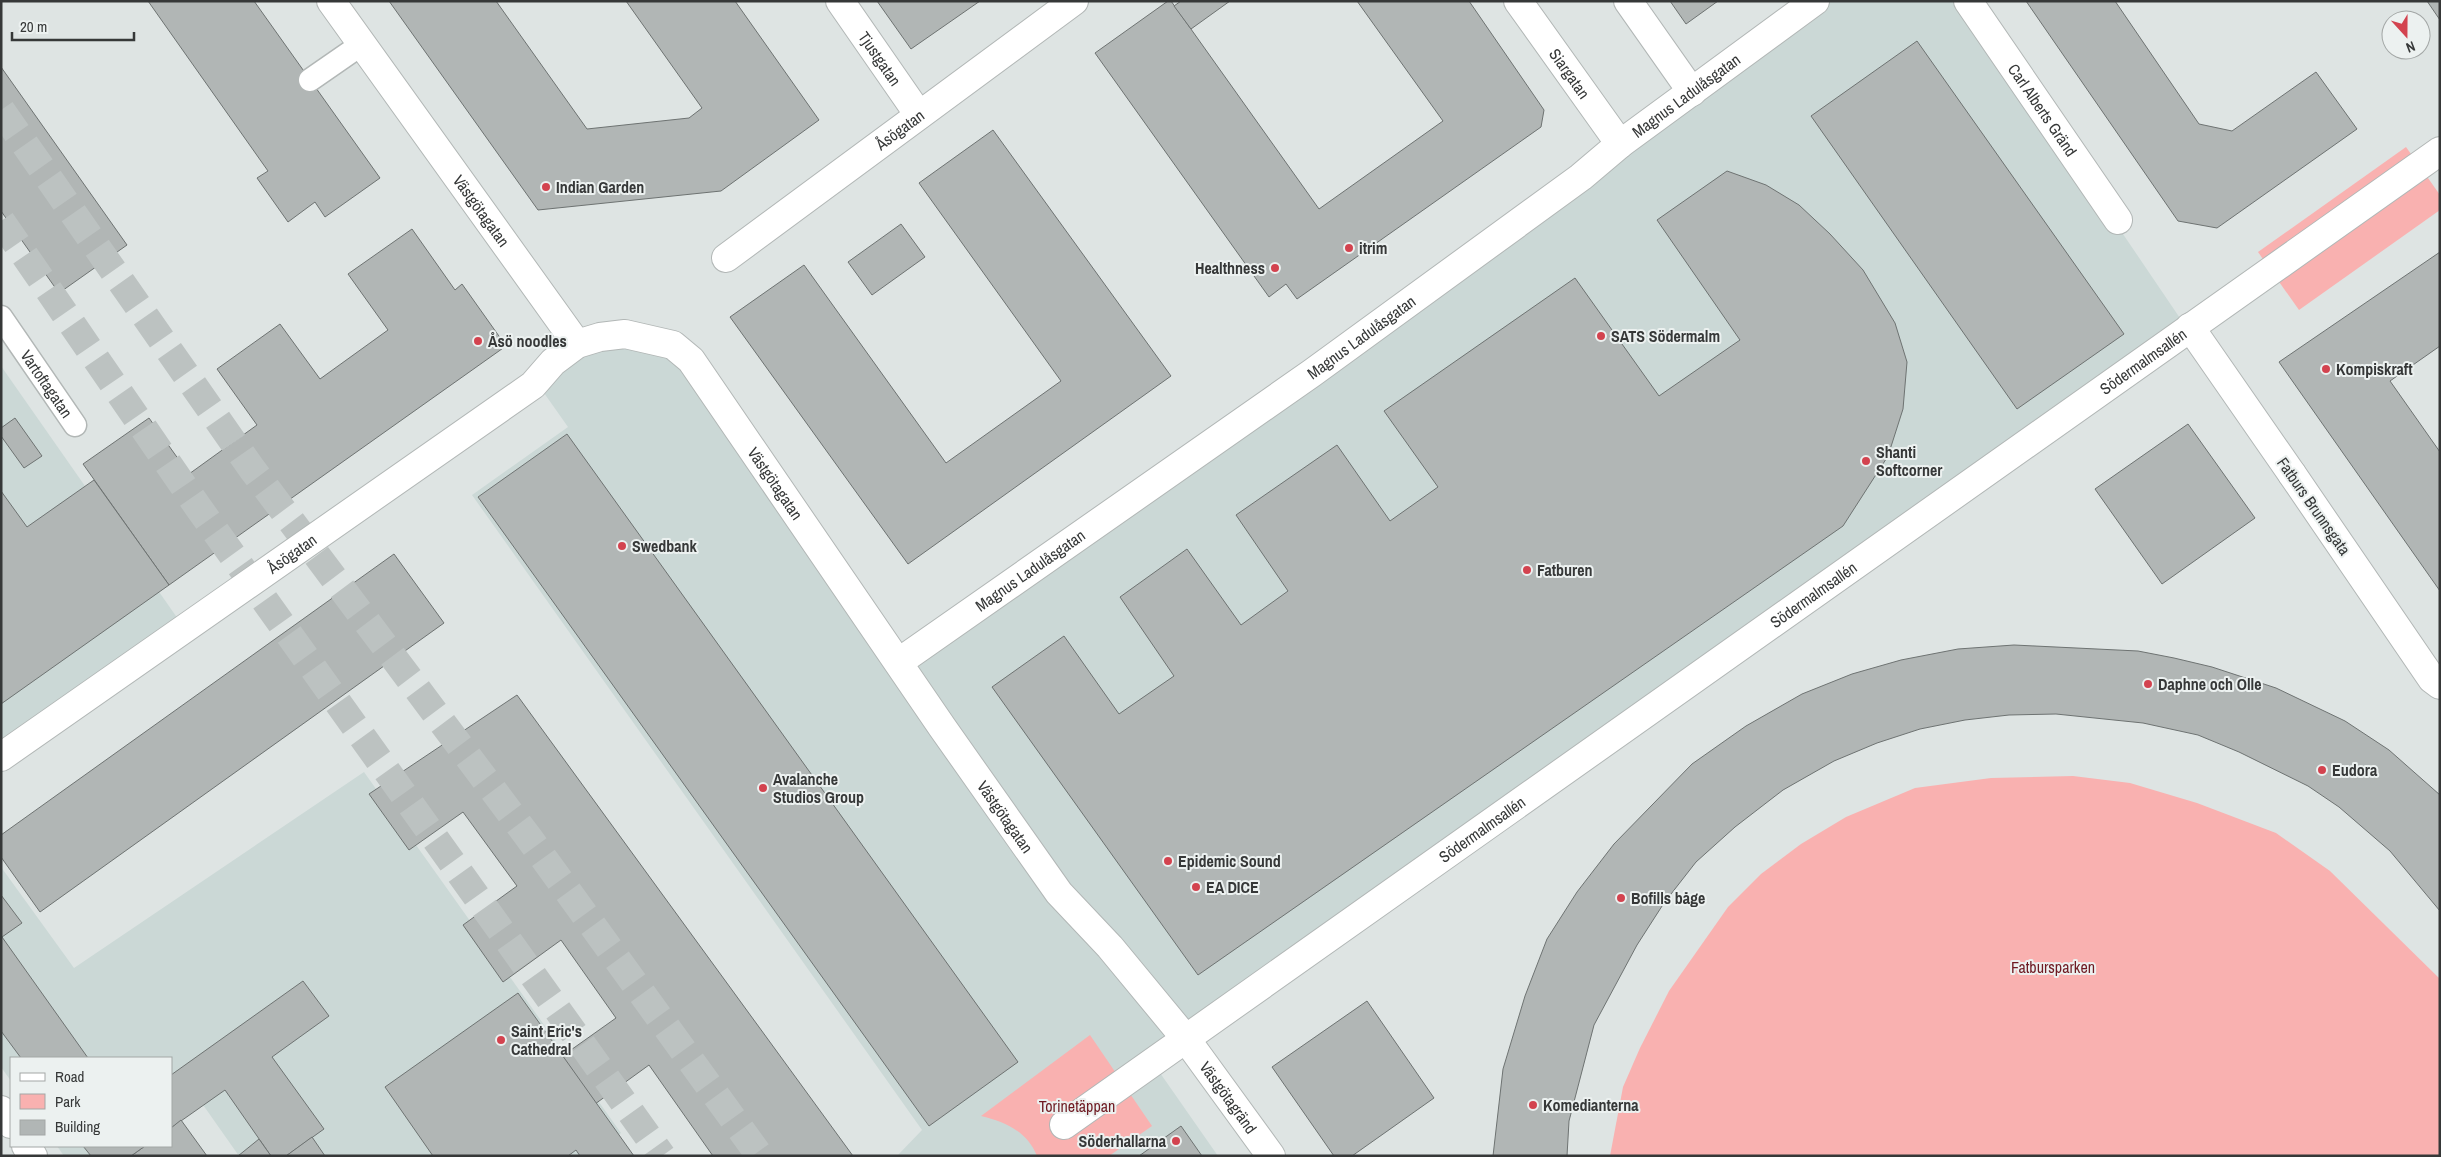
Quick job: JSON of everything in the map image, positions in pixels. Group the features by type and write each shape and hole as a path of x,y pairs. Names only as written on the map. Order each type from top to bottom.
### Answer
{"street":[{"name":"Västgötagatan","path":"331,1 577,344 600,337 625,334 673,345 691,360 1060,893 1110,947 1186,1039"},
{"name":"Tjustgatan","path":"840,1 919,115"},
{"name":"Åsögatan","path":"726,258 1074,1"},
{"name":"Siargatan","path":"1518,1 1620,144"},
{"path":"1628,1 1692,92"},
{"name":"Magnus Ladulåsgatan","path":"899,662 1312,373 1581,178 1620,144 1815,1"},
{"name":"Carl Alberts Gränd","path":"1968,1 2118,220"},
{"name":"Södermalmsallén","path":"1064,1125 2440,152"},
{"name":"Fatburs Brunnsgata","path":"2190,327 2432,679 2440,685"},
{"name":"Åsögatan","path":"1,757 533,385 553,362 577,344"},
{"name":"Västgötagränd","path":"1186,1039 1272,1156"},
{"path":"1,1110 10,1123"}],"lane":[{"path":"310,80 362,44"},
{"name":"Vartoftagatan","path":"1,317 75,425"}],"shaded area":[{"path":"1811,1 1965,1 2186,327 1151,1060 1218,1156 897,1156 922,1130 472,495 568,427 537,383 580,341 671,340 899,657"},
{"path":"1,366 185,629 1,756"},
{"path":"364,772 621,1133 589,1156 239,1156 201,1102 172,1120 172,1057 10,1057 10,1080 1,1067 1,867 74,968"},
{"path":"58,1147 132,1147 118,1156 64,1156"}],"green space":[{"path":"2406,147 2440,195 2440,210 2299,310 2258,252"},
{"name":"Fatbursparken","path":"2073,776 2130,783 2197,803 2276,833 2330,871 2440,979 2440,1156 1610,1156 1623,1087 1640,1048 1669,991 1728,907 1761,874 1801,844 1846,817 1915,788 1991,778"},
{"name":"Torinetäppan","path":"1090,1035 1152,1126 1109,1156 1037,1156 1033,1147 1014,1129 998,1121 981,1116"}],"building":[{"path":"148,1 254,1 380,178 325,217 315,202 288,222 257,178 268,171"},
{"path":"389,1 496,1 587,129 689,118 702,108 626,1 735,1 819,120 721,191 538,210"},
{"path":"877,1 980,1 911,49"},
{"path":"1168,1 1171,1 1319,209 1443,121 1357,1 1469,1 1544,110 1541,127 1297,299 1286,284 1269,297 1095,53"},
{"path":"1181,1 1230,1 1191,29 1174,6"},
{"path":"1670,1 1718,1 1686,24"},
{"path":"2026,1 2115,1 2199,124 2232,131 2316,72 2357,129 2217,228 2178,221"},
{"path":"2427,1 2440,1 2440,20"},
{"path":"1917,41 2124,334 2017,409 1811,116"},
{"path":"1,67 127,245 59,293 1,211"},
{"path":"993,130 1171,376 908,564 730,317 804,265 946,463 1061,381 919,183"},
{"name":"Fatburen","path":"1727,171 1766,185 1799,205 1830,234 1863,270 1895,323 1907,362 1903,409 1888,456 1843,526 1198,975 992,687 1064,636 1119,714 1174,676 1120,597 1187,549 1241,625 1288,591 1236,515 1337,445 1390,521 1438,487 1384,411 1575,278 1659,396 1740,340 1657,220"},
{"path":"901,224 925,257 872,295 848,262"},
{"path":"412,229 455,290 462,284 506,346 169,585 83,464 149,418 189,474 257,425 217,369 280,324 320,379 388,330 348,274"},
{"path":"2440,252 2440,346 2390,381 2440,452 2440,591 2279,362"},
{"path":"15,418 42,456 24,468 1,436 1,428"},
{"path":"2188,424 2255,518 2162,584 2095,489"},
{"path":"567,434 1018,1062 929,1126 478,497"},
{"path":"94,480 169,585 1,704 1,491 27,527"},
{"path":"394,554 444,623 40,912 1,857 1,835"},
{"name":"Bofills båge","path":"2014,645 2138,651 2174,658 2212,667 2276,688 2345,721 2389,750 2440,795 2440,911 2390,851 2339,807 2308,786 2239,752 2198,735 2143,723 2056,714 2009,715 1965,720 1920,729 1877,743 1834,761 1783,790 1735,827 1696,862 1664,903 1637,945 1594,1025 1569,1121 1567,1156 1493,1156 1503,1069 1525,996 1547,939 1577,892 1614,844 1692,764 1746,726 1802,694 1852,674 1901,660 1958,649"},
{"path":"517,695 853,1156 713,1156 649,1065 595,1104 561,1057 616,1018 561,940 503,982 463,925 517,886 463,812 409,850 369,794"},
{"path":"1,895 22,923 2,937 87,1057 20,1057 1,1031"},
{"path":"303,981 329,1016 272,1057 324,1129 286,1156 271,1156 225,1090 172,1127 172,1074"},
{"name":"Saint Eric's Cathedral","path":"518,993 634,1156 580,1156 576,1150 568,1156 433,1156 385,1087"},
{"path":"1367,1001 1434,1098 1352,1156 1334,1156 1272,1067"},
{"path":"181,1120 207,1156 131,1156 144,1147 172,1147 172,1127"},
{"name":"Söderhallarna","path":"1181,1126 1202,1156 1139,1156"},
{"path":"312,1137 325,1156 286,1156"},
{"path":"259,1139 271,1156 238,1156"},
{"path":"84,1147 144,1147 131,1156 91,1156"}],"tunnel":[{"path":"1,110 252,469 529,838 760,1156"},
{"path":"1,221 198,507 662,1156"}],"place":[{"name":"Indian Garden","path":"546,187"},
{"name":"itrim","path":"1349,248"},
{"name":"Healthness","path":"1275,268"},
{"name":"SATS Södermalm","path":"1601,336"},
{"name":"Åsö noodles","path":"478,341"},
{"name":"Kompiskraft","path":"2326,369"},
{"name":"Shanti Softcorner","path":"1866,461"},
{"name":"Swedbank","path":"622,546"},
{"name":"Fatburen","path":"1527,570"},
{"name":"Daphne och Olle","path":"2148,684"},
{"name":"Eudora","path":"2322,770"},
{"name":"Avalanche Studios Group","path":"763,788"},
{"name":"Epidemic Sound","path":"1168,861"},
{"name":"EA DICE","path":"1196,887"},
{"name":"Bofills båge","path":"1621,898"},
{"name":"Saint Eric's Cathedral","path":"501,1040"},
{"name":"Komedianterna","path":"1533,1105"},
{"name":"Söderhallarna","path":"1176,1141"}]}
